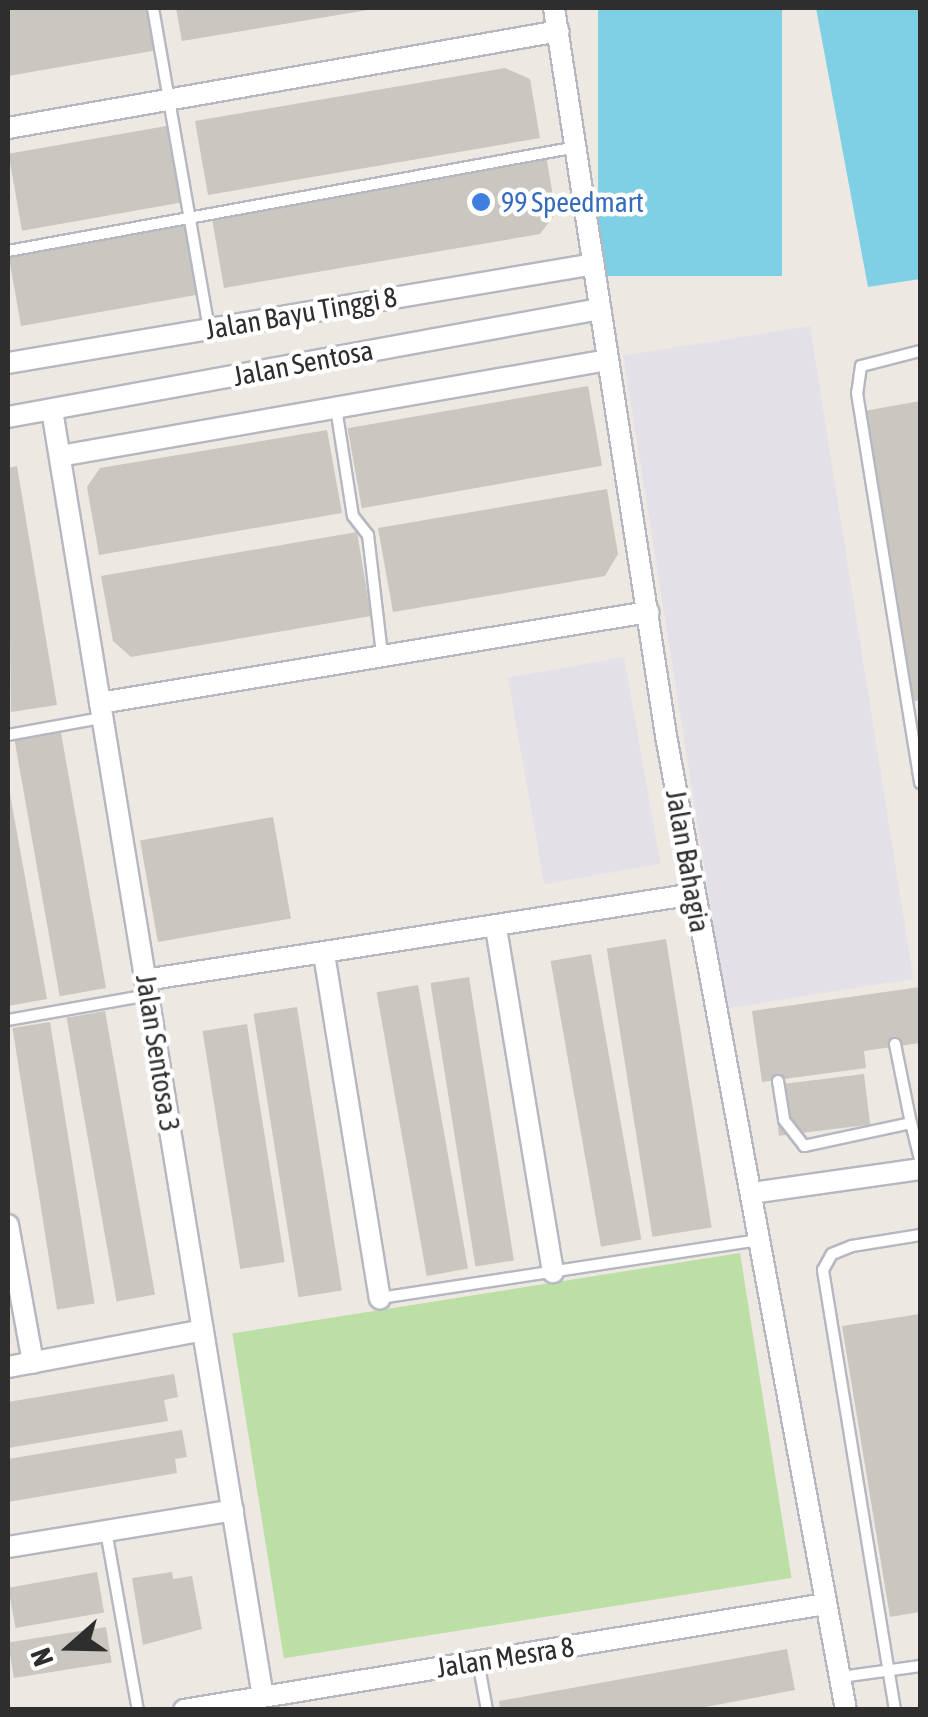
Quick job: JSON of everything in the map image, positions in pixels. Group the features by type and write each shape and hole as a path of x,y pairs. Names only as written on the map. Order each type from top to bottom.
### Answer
{"street":[{"name":"Jalan Bahagia","path":"554,8 694,894 846,1710"},
{"path":"8,128 558,32"},
{"name":"Jalan Bayu Tinggi 8","path":"8,364 594,264"},
{"name":"Jalan Sentosa","path":"8,418 600,310"},
{"path":"60,456 608,360"},
{"name":"Jalan Sentosa 3","path":"52,410 264,1696"},
{"path":"101,711 382,656 648,612"},
{"path":"147,988 324,954 694,894"},
{"path":"496,928 553,1272"},
{"path":"324,954 380,1298"},
{"path":"752,1194 920,1168"},
{"path":"8,1224 33,1362"},
{"path":"8,1367 203,1330"},
{"path":"8,1547 232,1510"},
{"name":"Jalan Mesra 8","path":"184,1710 824,1604"}],"lane":[{"path":"154,8 209,329"},
{"path":"8,251 578,147"},
{"path":"920,351 874,359 858,373 916,733 920,783"},
{"path":"336,408 352,516 368,535 382,656"},
{"path":"8,735 101,711"},
{"path":"8,1020 147,988"},
{"path":"895,1044 920,1158"},
{"path":"778,1081 784,1120 804,1146 911,1123"},
{"path":"895,1710 823,1270 832,1254 852,1246 920,1236"},
{"path":"380,1298 759,1240"},
{"path":"106,1531 138,1710"},
{"path":"478,1661 486,1710"},
{"path":"841,1677 920,1666"}],"shaded area":[{"path":"810,326 913,979 727,1008 623,356"},
{"path":"624,657 660,864 544,884 508,677"}],"green space":[{"path":"740,1253 791,1578 284,1658 232,1333"}],"water":[{"path":"598,8 782,8 782,276 598,276"},
{"path":"816,8 920,8 920,279 868,287"}],"building":[{"path":"8,8 151,8 158,50 8,76"},
{"path":"176,8 368,8 368,10 182,41"},
{"path":"505,68 530,79 540,138 208,195 195,121"},
{"path":"172,125 186,202 22,231 9,154"},
{"path":"546,156 556,213 540,234 224,288 211,213"},
{"path":"190,219 203,294 21,326 8,251"},
{"path":"588,386 602,466 362,508 348,428"},
{"path":"920,401 920,700 911,702 864,411"},
{"path":"327,430 342,513 99,555 87,487 100,468"},
{"path":"17,466 57,705 11,712 8,468"},
{"path":"607,489 618,554 605,576 393,612 378,528"},
{"path":"357,532 371,616 131,657 113,641 101,576"},
{"path":"60,727 106,988 60,996 14,735"},
{"path":"8,783 47,999 8,1006"},
{"path":"273,817 291,918 158,942 140,840"},
{"path":"666,939 712,1227 652,1237 607,948"},
{"path":"591,954 641,1240 601,1247 551,961"},
{"path":"469,977 514,1260 475,1267 430,983"},
{"path":"418,985 468,1269 427,1276 377,992"},
{"path":"920,987 920,1043 864,1051 866,1068 762,1082 752,1011"},
{"path":"297,1007 342,1290 298,1297 254,1014"},
{"path":"105,1011 155,1295 117,1301 67,1018"},
{"path":"50,1022 95,1303 57,1309 12,1028"},
{"path":"247,1024 285,1262 240,1269 203,1031"},
{"path":"864,1074 870,1125 779,1136 773,1085"},
{"path":"920,1314 920,1612 890,1617 842,1326"},
{"path":"174,1374 178,1397 164,1400 168,1421 8,1448 8,1402"},
{"path":"182,1430 187,1457 175,1459 177,1473 8,1502 8,1459"},
{"path":"97,1572 104,1612 15,1628 8,1588"},
{"path":"172,1572 173,1579 192,1576 202,1629 143,1645 132,1578"},
{"path":"106,1627 112,1663 14,1678 8,1642"},
{"path":"787,1649 795,1690 690,1710 500,1710 499,1701"}],"place":[{"name":"99 Speedmart","path":"481,202"}]}
